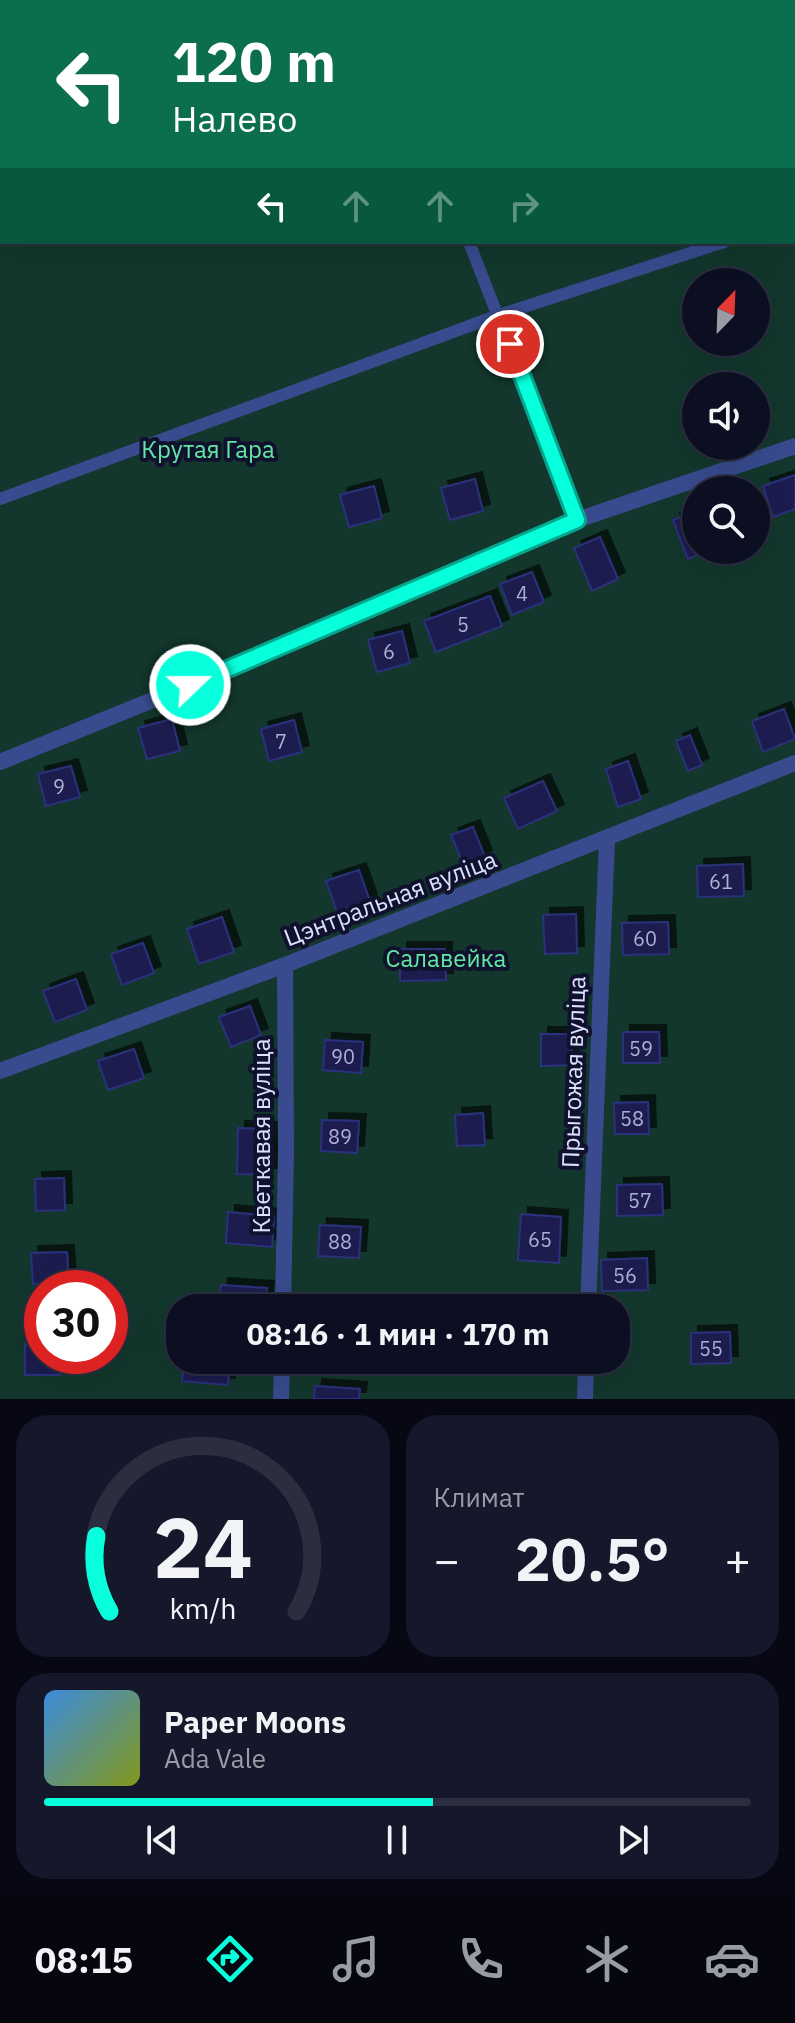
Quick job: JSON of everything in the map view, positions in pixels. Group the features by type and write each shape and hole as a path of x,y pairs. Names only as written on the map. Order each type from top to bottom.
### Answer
{"street":[{"path":"0,762 231,668 577,520 795,446"},
{"name":"Цэнтральная вуліца","path":"0,1071 285,965 795,763"},
{"name":"Прыгожая вуліца","path":"589,1294 607,839"},
{"name":"Кветкавая вуліца","path":"283,1294 285,965"},
{"path":"281,1399 282,1374"},
{"path":"585,1399 586,1374"}],"lane":[{"path":"470,244 577,520"},
{"path":"0,499 499,315 718,244"}],"green space":[{"name":"Салавейка","path":"0,244 795,244 795,1399 0,1399"}],"building":[{"path":"795,475 795,509 773,517 770,484"},
{"path":"475,479 483,511 450,520 441,488"},
{"path":"374,486 382,518 349,527 340,495"},
{"path":"682,516 682,543 673,520"},
{"path":"600,537 618,579 592,591 574,548"},
{"path":"532,572 544,602 512,615 500,584"},
{"path":"490,596 502,626 436,652 424,621"},
{"path":"402,631 410,663 377,672 368,640"},
{"path":"784,709 795,739 763,752 752,721"},
{"path":"172,719 180,751 147,759 138,728"},
{"path":"294,720 302,752 269,761 261,729"},
{"path":"690,735 702,765 688,771 676,741"},
{"path":"628,761 641,799 618,807 606,769"},
{"path":"71,766 80,797 46,806 38,774"},
{"path":"543,781 557,811 518,829 504,798"},
{"path":"473,827 485,857 464,866 451,835"},
{"path":"743,864 744,896 698,897 697,866"},
{"path":"359,870 370,901 337,912 326,881"},
{"path":"576,914 577,953 545,954 543,915"},
{"path":"222,917 234,952 199,964 187,929"},
{"path":"668,922 669,954 623,955 622,923"},
{"path":"143,943 154,973 122,985 111,954"},
{"path":"400,949 445,949 446,980 400,981"},
{"path":"76,979 87,1010 55,1022 43,991"},
{"path":"250,1006 261,1035 231,1047 219,1017"},
{"path":"623,1032 659,1032 660,1063 623,1063"},
{"path":"541,1034 571,1034 572,1065 541,1066"},
{"path":"325,1040 363,1042 361,1073 323,1070"},
{"path":"134,1049 144,1078 108,1090 98,1061"},
{"path":"648,1102 649,1134 615,1134 614,1103"},
{"path":"483,1113 485,1145 457,1146 455,1115"},
{"path":"322,1120 359,1121 357,1153 321,1151"},
{"path":"238,1128 271,1129 270,1175 237,1174"},
{"path":"64,1178 65,1210 36,1211 35,1179"},
{"path":"662,1184 663,1215 617,1216 617,1185"},
{"path":"228,1212 274,1216 272,1247 226,1243"},
{"path":"521,1214 561,1217 559,1263 518,1260"},
{"path":"320,1225 361,1227 359,1258 318,1256"},
{"path":"67,1252 68,1270 32,1270 31,1253"},
{"path":"647,1258 648,1290 602,1291 601,1260"},
{"path":"221,1285 267,1288 266,1294 220,1294"},
{"path":"730,1332 731,1363 691,1364 691,1333"},
{"path":"183,1374 229,1374 228,1385 182,1381"},
{"path":"315,1386 360,1389 359,1399 314,1399"}],"route":[{"path":"190,685 577,520 510,344"}],"park label":[{"name":"Крутая Гара","path":"208,449"}]}
